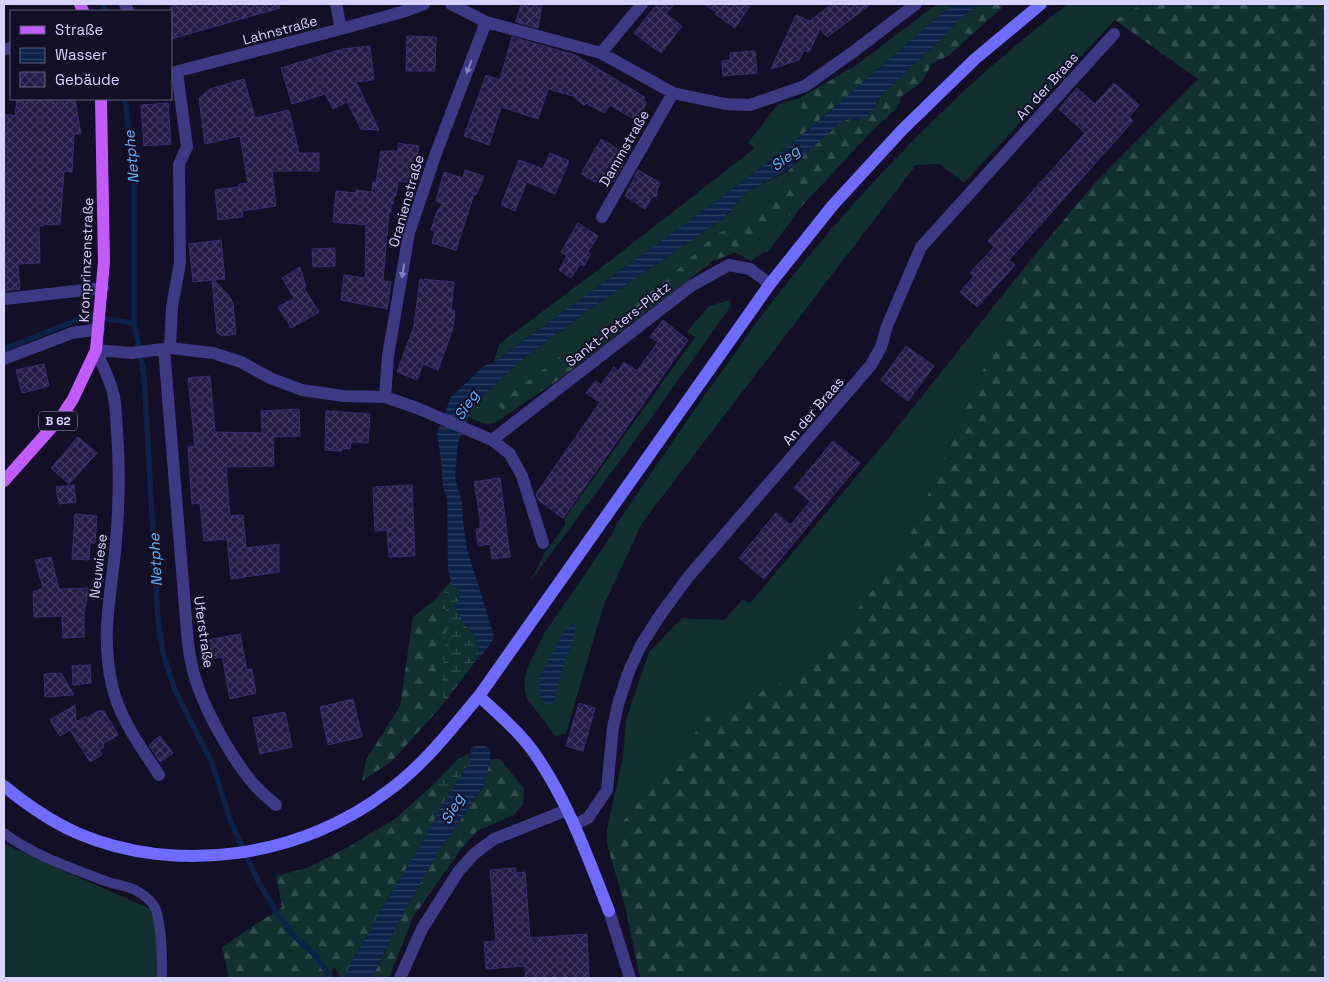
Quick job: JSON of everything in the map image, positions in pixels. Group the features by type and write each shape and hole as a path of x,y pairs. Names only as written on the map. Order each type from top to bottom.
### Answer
{"main road":[{"path":"4,786 25,803 77,833 116,846 150,852 212,856 278,846 333,826 388,792 425,759 479,696 770,284 833,205 902,130 975,59 1041,4"},
{"name":"Kronprinzenstraße","path":"4,480 61,417 73,399 96,350 103,288 104,228 101,100"},
{"path":"479,696 509,724 537,757 568,810 609,911"}],"street":[{"path":"336,4 342,30"},
{"name":"Lahnstraße","path":"174,73 342,30 424,4"},
{"path":"451,4 486,22 601,53 673,94 719,103 750,104 805,86 916,4"},
{"path":"601,53 642,4"},
{"name":"Oranienstraße","path":"385,397 388,356 409,233 436,153 486,22"},
{"name":"An der Braas","path":"574,824 588,818 606,790 613,727 619,701 629,670 641,645 661,614 689,576 871,365 881,347 887,326 921,247 1114,34"},
{"path":"167,349 180,263 179,164 187,147 174,73"},
{"name":"Dammstraße","path":"602,217 673,94"},
{"name":"Sankt-Peters-Platz","path":"487,438 699,282 729,265 750,269 770,284"},
{"path":"4,299 103,288"},
{"path":"4,359 100,322"},
{"path":"96,350 132,353 167,349 213,353 241,362 270,378 302,390 343,396 385,397 417,408 487,438 510,454 522,476 543,543"},
{"name":"Uferstraße","path":"167,349 187,632 192,667 206,705 219,732 252,783 276,806"},
{"name":"Neuwiese","path":"96,350 114,396 118,454 119,513 105,646 108,667 112,687 131,732 159,775"},
{"path":"400,978 422,929 458,872 474,854 494,839 568,810"},
{"path":"609,911 630,978"}],"lane":[{"path":"4,833 20,845 74,869 136,890 148,899 156,909 162,948 162,978"}],"green space":[{"path":"937,4 953,4 868,78 869,69 865,62 855,66"},
{"path":"978,4 993,4 975,18 961,18"},
{"path":"993,4 1006,4 948,56 932,63 922,82 902,96 897,108 871,132 800,208 747,248 713,261 561,378 508,414 497,404 621,311 664,282 715,235 762,212 782,186 788,171 809,150 839,123 875,107 881,96 961,18 975,18"},
{"path":"1068,4 1142,4 1115,20 964,183 939,164 916,165 642,523 603,607 566,734 555,736 527,698 525,681 529,666 543,635 701,401 775,298 876,179 912,141 987,70"},
{"path":"1142,4 1325,4 1325,978 640,978 626,910 607,844 652,782 667,770 707,717 811,668 903,551 1033,257 1094,184 1198,79 1115,20"},
{"path":"865,61 869,69 868,78 796,140 787,128 801,111 802,103 800,98"},
{"path":"800,98 802,103 801,111 787,128 796,140 722,197 494,362 499,344 755,148 748,143 778,104"},
{"path":"788,171 782,186 762,212 715,235 664,282 621,311 498,404 508,414 489,424 468,417 475,403 524,358 584,313 724,218 745,193"},
{"path":"800,208 769,251 764,252 751,261 735,252 747,248"},
{"path":"1033,257 903,551 811,668 707,717 667,770 652,783 607,844 607,829 623,757 626,720 649,652 682,618 724,620 742,600 750,603 887,440"},
{"path":"730,300 731,306 631,446 530,582 544,554 565,525 565,518 695,337 687,332 709,306"},
{"path":"451,581 459,589 463,622 475,636 479,648 478,658 445,702 441,691 447,624 444,589"},
{"path":"444,589 447,624 441,691 445,702 391,762 362,781 366,760 400,706 413,617 437,598"},
{"path":"470,753 470,762 442,805 436,782 457,760"},
{"path":"490,759 500,759 524,788 523,804 514,815 477,831 462,848 413,917 389,978 372,978 404,912 438,852 484,786"},
{"path":"436,782 442,805 343,978 341,978 334,967 329,978 229,978 222,947 282,907 276,876 307,868 352,845 396,818"},
{"path":"4,844 155,911 160,978 4,978"}],"water":[{"name":"Sieg","path":"953,4 978,4 961,18 881,96 869,115 857,121 850,118 839,123 789,169 745,193 724,218 584,313 524,358 475,403 458,442 455,477 462,503 467,549 499,652 490,759 484,785 438,852 404,912 372,978 343,978 442,805 470,762 479,648 475,636 463,622 454,606 459,601 459,590 452,584 448,569 447,498 443,487 437,433 451,397 484,366 494,362 722,197 807,131"},
{"path":"573,624 575,626 574,635 562,669 555,698 553,703 546,704 539,694 540,676 566,628"}],"pier":[{"path":"496,635 502,652 493,750 485,746 475,746 468,749 475,665"}],"building":[{"path":"171,4 279,4 280,8 172,39"},
{"path":"521,4 542,4 538,28 516,22"},
{"path":"657,4 674,4 666,14 682,26 661,53 634,33"},
{"path":"704,4 751,4 735,28 715,14 717,12"},
{"path":"832,4 871,4 827,37 820,29 809,52 804,50 799,60 771,69 796,15 810,21"},
{"path":"407,36 436,37 435,71 406,71"},
{"path":"512,37 575,55 645,97 643,100 647,102 638,118 632,118 610,105 604,113 586,103 584,106 573,96 548,89 538,119 501,107 489,145 464,136 486,75 500,80"},
{"path":"370,46 374,80 356,82 379,130 361,129 347,102 333,109 325,94 292,104 281,68 343,49"},
{"path":"755,51 757,73 723,76 722,61 730,60 730,53"},
{"path":"244,79 255,118 289,110 299,153 319,153 319,171 272,171 276,206 242,211 243,217 218,220 215,190 239,187 239,184 248,183 240,136 205,144 199,98 210,89"},
{"path":"1114,83 1139,105 1129,117 1133,121 1009,260 1015,265 977,307 960,292 974,276 970,273 994,247 988,241 1085,133 1059,109 1077,88 1095,104"},
{"path":"17,100 75,100 81,134 74,134 72,172 64,171 60,225 43,224 43,226 39,226 40,263 18,264 20,289 4,291 4,114 15,116"},
{"path":"168,103 171,144 144,146 141,105"},
{"path":"601,139 619,150 614,159 617,158 624,162 613,182 603,176 599,184 581,174"},
{"path":"398,143 419,146 413,183 398,181 396,196 394,196 393,204 391,204 391,212 389,212 383,281 391,282 387,309 341,300 344,275 365,278 366,225 333,222 336,191 356,193 356,190 372,192 373,182 376,183 381,151 398,151"},
{"path":"550,153 569,161 555,194 527,182 515,211 501,205 519,160 543,169"},
{"path":"465,170 484,176 476,195 474,194 456,250 432,243 435,231 431,230 437,211 443,204 436,201 444,172 463,178"},
{"path":"638,170 660,183 657,196 652,197 645,209 625,196"},
{"path":"578,223 598,236 588,252 591,254 584,266 580,264 571,278 559,270 567,256 561,252"},
{"path":"221,240 225,279 214,280 230,297 233,303 236,334 223,336 217,333 212,280 193,282 189,244"},
{"path":"335,248 335,266 313,267 312,249"},
{"path":"300,267 306,287 304,288 319,312 291,328 278,307 294,298 282,278"},
{"path":"420,279 454,282 451,310 455,311 453,328 438,370 423,364 417,380 397,372 414,326"},
{"path":"663,320 688,340 563,518 538,500 536,494 600,402 586,393 595,381 601,385 614,367 618,371 624,362 637,371 658,342 650,337"},
{"path":"906,346 934,366 908,401 881,380"},
{"path":"44,364 49,386 22,393 16,370"},
{"path":"210,376 215,432 262,433 261,411 299,409 300,436 273,437 274,466 226,467 230,516 243,515 246,548 279,544 279,572 231,579 227,539 204,541 200,503 192,504 188,447 195,446 188,378"},
{"path":"326,411 370,414 368,443 351,442 350,449 342,448 342,451 325,450"},
{"path":"78,437 97,453 69,484 51,468"},
{"path":"833,441 860,463 764,579 739,558 776,513 791,525 810,501 794,488"},
{"path":"500,478 510,557 492,559 490,544 478,546 476,529 480,528 480,518 474,482"},
{"path":"74,485 76,502 59,504 56,487"},
{"path":"412,485 415,556 389,557 387,530 375,531 373,487"},
{"path":"75,514 97,516 95,543 90,543 89,560 72,559"},
{"path":"51,557 59,589 89,588 84,613 84,637 63,638 62,616 34,617 33,592 43,588 35,560"},
{"path":"240,634 247,670 252,669 256,693 230,699 222,657 210,659 207,640"},
{"path":"90,665 91,683 73,685 72,666"},
{"path":"61,673 74,695 45,697 44,674"},
{"path":"353,699 362,737 328,745 320,707"},
{"path":"579,703 595,708 583,751 566,746"},
{"path":"75,705 76,722 98,711 104,711 118,735 103,744 104,747 99,750 102,755 90,762 70,730 60,736 50,720"},
{"path":"285,712 292,747 260,754 253,718"},
{"path":"160,736 173,753 160,762 149,745"},
{"path":"515,868 516,873 525,872 530,938 587,934 589,978 525,978 525,966 486,969 484,942 496,941 490,870"}],"waterway":[{"name":"Netphe","path":"103,4 106,10"},
{"name":"Netphe","path":"125,100 134,167 134,323 144,375 158,620 163,653 175,690 212,763 232,825 259,883 292,934 316,956 331,978"},
{"path":"4,349 87,316 134,323"}]}
